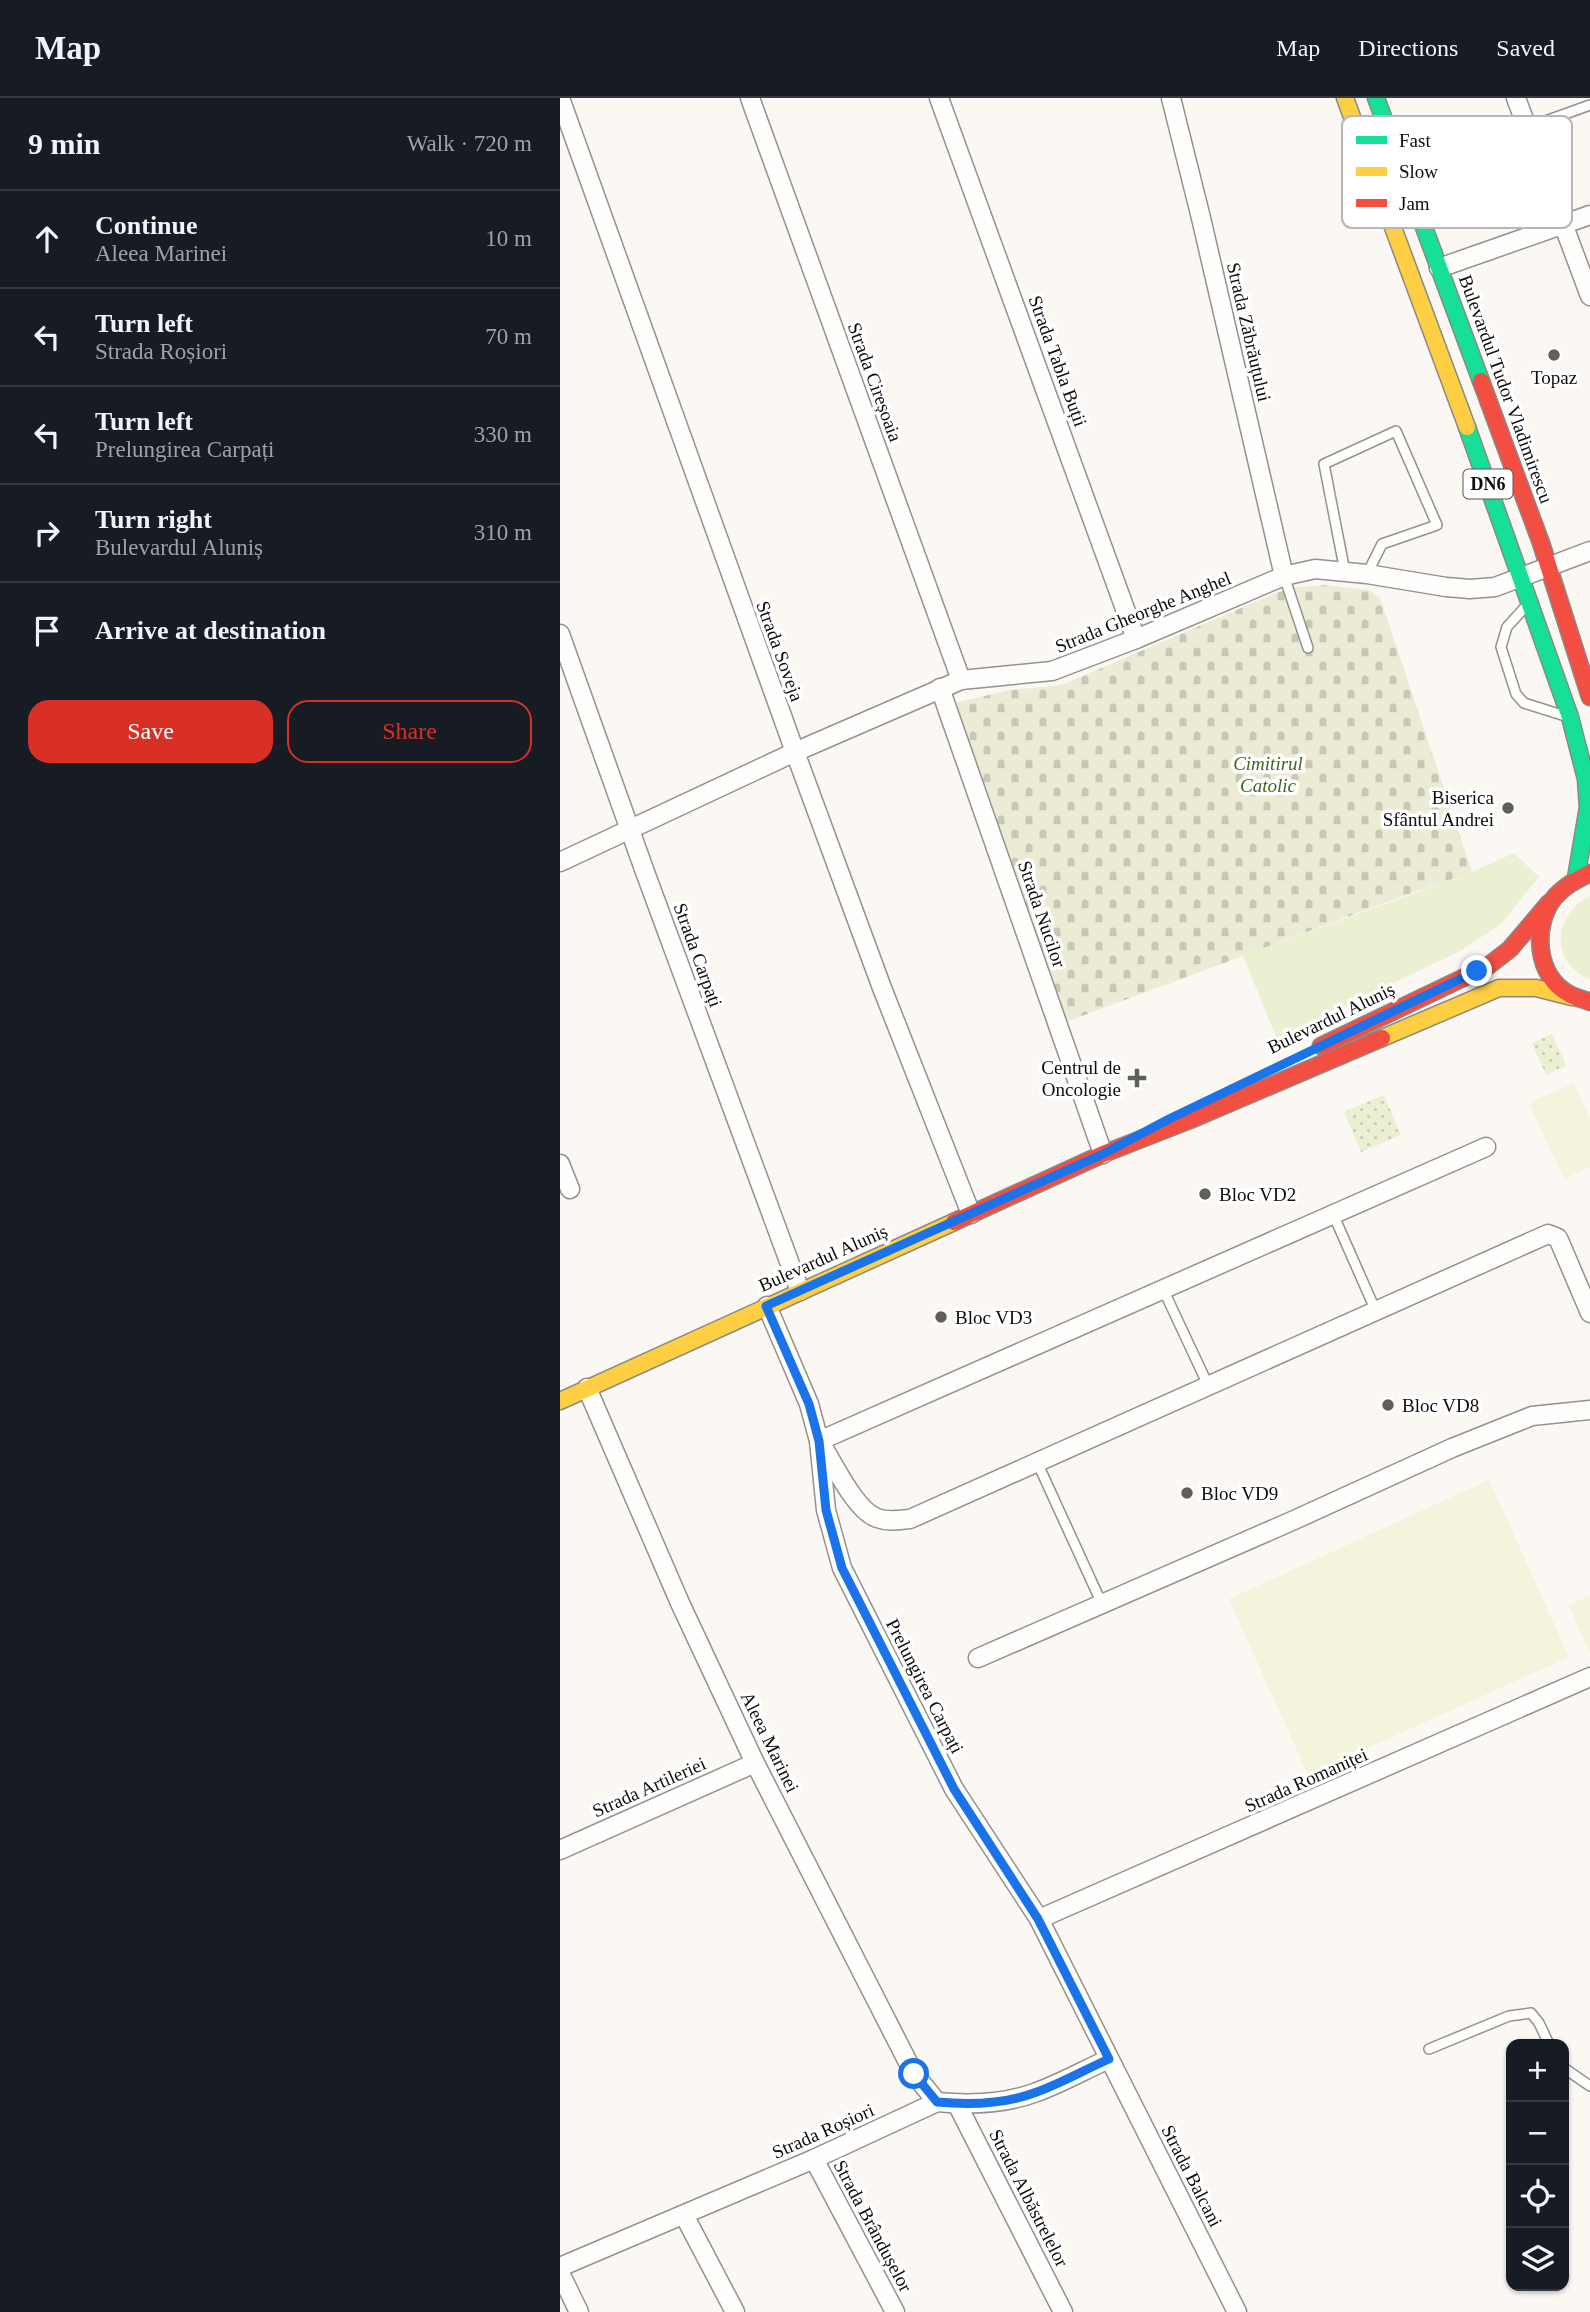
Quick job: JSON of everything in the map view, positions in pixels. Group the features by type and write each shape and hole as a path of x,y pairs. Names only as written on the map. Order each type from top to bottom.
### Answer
{"main road":[{"name":"DN6","path":"1345,98 1352,116"},
{"name":"Bulevardul Tudor Vladimirescu","path":"1376,98 1383,116"},
{"name":"DN6","path":"1393,228 1522,576 1570,717 1586,779 1588,807 1583,876 1557,892 1543,915 1539,941 1541,954 1552,978 1572,996 1587,1002"},
{"name":"Bulevardul Tudor Vladimirescu","path":"1425,228 1548,566 1590,697"},
{"name":"Bulevardul Aluniș","path":"1103,1154 1169,1119 1488,966 1510,949 1557,892"},
{"name":"Bulevardul Aluniș","path":"560,1401 1103,1154 1190,1120 1499,988 1538,986 1587,1002"}],"street":[{"name":"Strada Cireșoaia","path":"750,98 961,680"},
{"name":"Strada Tabla Buții","path":"939,98 1136,639"},
{"name":"Strada Zăbrăuțului","path":"1171,98 1284,576"},
{"path":"1516,98 1523,116"},
{"name":"Strada Soveja","path":"560,99 794,752 971,1214"},
{"path":"1572,221 1590,215"},
{"path":"1440,268 1552,228"},
{"path":"1564,228 1590,296"},
{"name":"Strada Gheorghe Anghel","path":"560,862 794,752 940,688 961,680 1052,671 1136,639 1284,576 1315,569 1470,589 1495,587 1590,551"},
{"name":"Strada Carpați","path":"560,634 800,1291"},
{"name":"Strada Nucilor","path":"940,688 1103,1154"},
{"path":"1486,1147 819,1441 859,1504 874,1517 889,1521 909,1519 1548,1234 1558,1238 1590,1313"},
{"path":"560,1164 570,1189"},
{"name":"Prelungirea Carpați","path":"766,1306 809,1404 819,1441 826,1510 842,1568 954,1789 1038,1919 1109,2059"},
{"name":"Aleea Marinei","path":"587,1388 680,1603 755,1763 914,2074 937,2102"},
{"path":"978,1658 1452,1448 1532,1416 1590,1410"},
{"name":"Strada Romaniței","path":"1038,1919 1590,1677"},
{"name":"Strada Artileriei","path":"560,1850 755,1763"},
{"path":"937,2102 957,2104 1001,2101 1034,2093 1109,2059"},
{"name":"Strada Balcani","path":"1109,2059 1237,2312"},
{"name":"Strada Roșiori","path":"560,2267 814,2159 937,2102"},
{"name":"Strada Albăstrelelor","path":"957,2104 1063,2312"},
{"name":"Strada Brândușelor","path":"814,2159 895,2312"},
{"path":"684,2215 735,2312"},
{"path":"560,2273 579,2312"}],"lane":[{"path":"1560,116 1590,105"},
{"path":"1345,572 1324,464 1396,431 1437,525 1382,544 1367,574"},
{"path":"1284,576 1308,648"},
{"path":"1530,602 1507,626 1501,647 1516,694 1524,703 1570,717"},
{"path":"1333,1214 1376,1309"},
{"path":"1163,1289 1208,1385"},
{"path":"1037,1462 1102,1604"},
{"path":"1429,2049 1509,2016 1531,2013 1547,2039"},
{"path":"1569,2071 1590,2086"}],"green space":[{"name":"Cimitirul Catolic","path":"1326,585 1368,590 1380,598 1472,872 1066,1022 955,703 1010,690 1062,685 1288,588"},
{"path":"1514,853 1539,877 1501,924 1460,951 1277,1039 1243,956 1472,872"},
{"path":"1590,896 1590,979 1567,962 1561,938 1569,914"},
{"path":"1552,1034 1566,1066 1546,1075 1532,1043"},
{"path":"1574,1083 1590,1119 1590,1167 1564,1179 1529,1103"},
{"path":"1384,1095 1401,1135 1361,1152 1344,1112"},
{"path":"1489,1480 1569,1657 1308,1775 1229,1599"},
{"path":"1590,1596 1590,1654 1569,1605"}],"traffic: fast":[{"path":"1376,98 1383,116"},
{"path":"1424,228 1481,381"},
{"path":"1467,427 1570,717 1586,779 1588,807 1576,878"}],"traffic: slow":[{"path":"1345,98 1352,116"},
{"path":"1393,228 1467,427"},
{"path":"1382,1038 1499,988 1536,988 1572,997"},
{"path":"560,1401 954,1222"}],"traffic: jam":[{"path":"1481,381 1541,543 1590,697"},
{"path":"1590,873 1566,887 1554,898 1542,922 1540,936 1544,964 1550,976 1569,994 1590,1002"},
{"path":"1321,1046 1488,966 1510,949 1549,903"},
{"path":"954,1222 1103,1154 1382,1038"}],"place":[{"name":"Topaz","path":"1554,355"},
{"name":"Biserica Sfântul Andrei","path":"1508,808"},
{"name":"Centrul de Oncologie","path":"1137,1078"},
{"name":"Bloc VD2","path":"1205,1194"},
{"name":"Bloc VD3","path":"941,1317"},
{"name":"Bloc VD8","path":"1388,1405"},
{"name":"Bloc VD9","path":"1187,1493"}],"route":[{"path":"914,2074 937,2102 957,2104 1001,2101 1034,2093 1109,2059 1038,1919 954,1789 842,1568 826,1510 819,1441 809,1404 766,1306 1103,1154 1169,1119 1477,971"}]}
